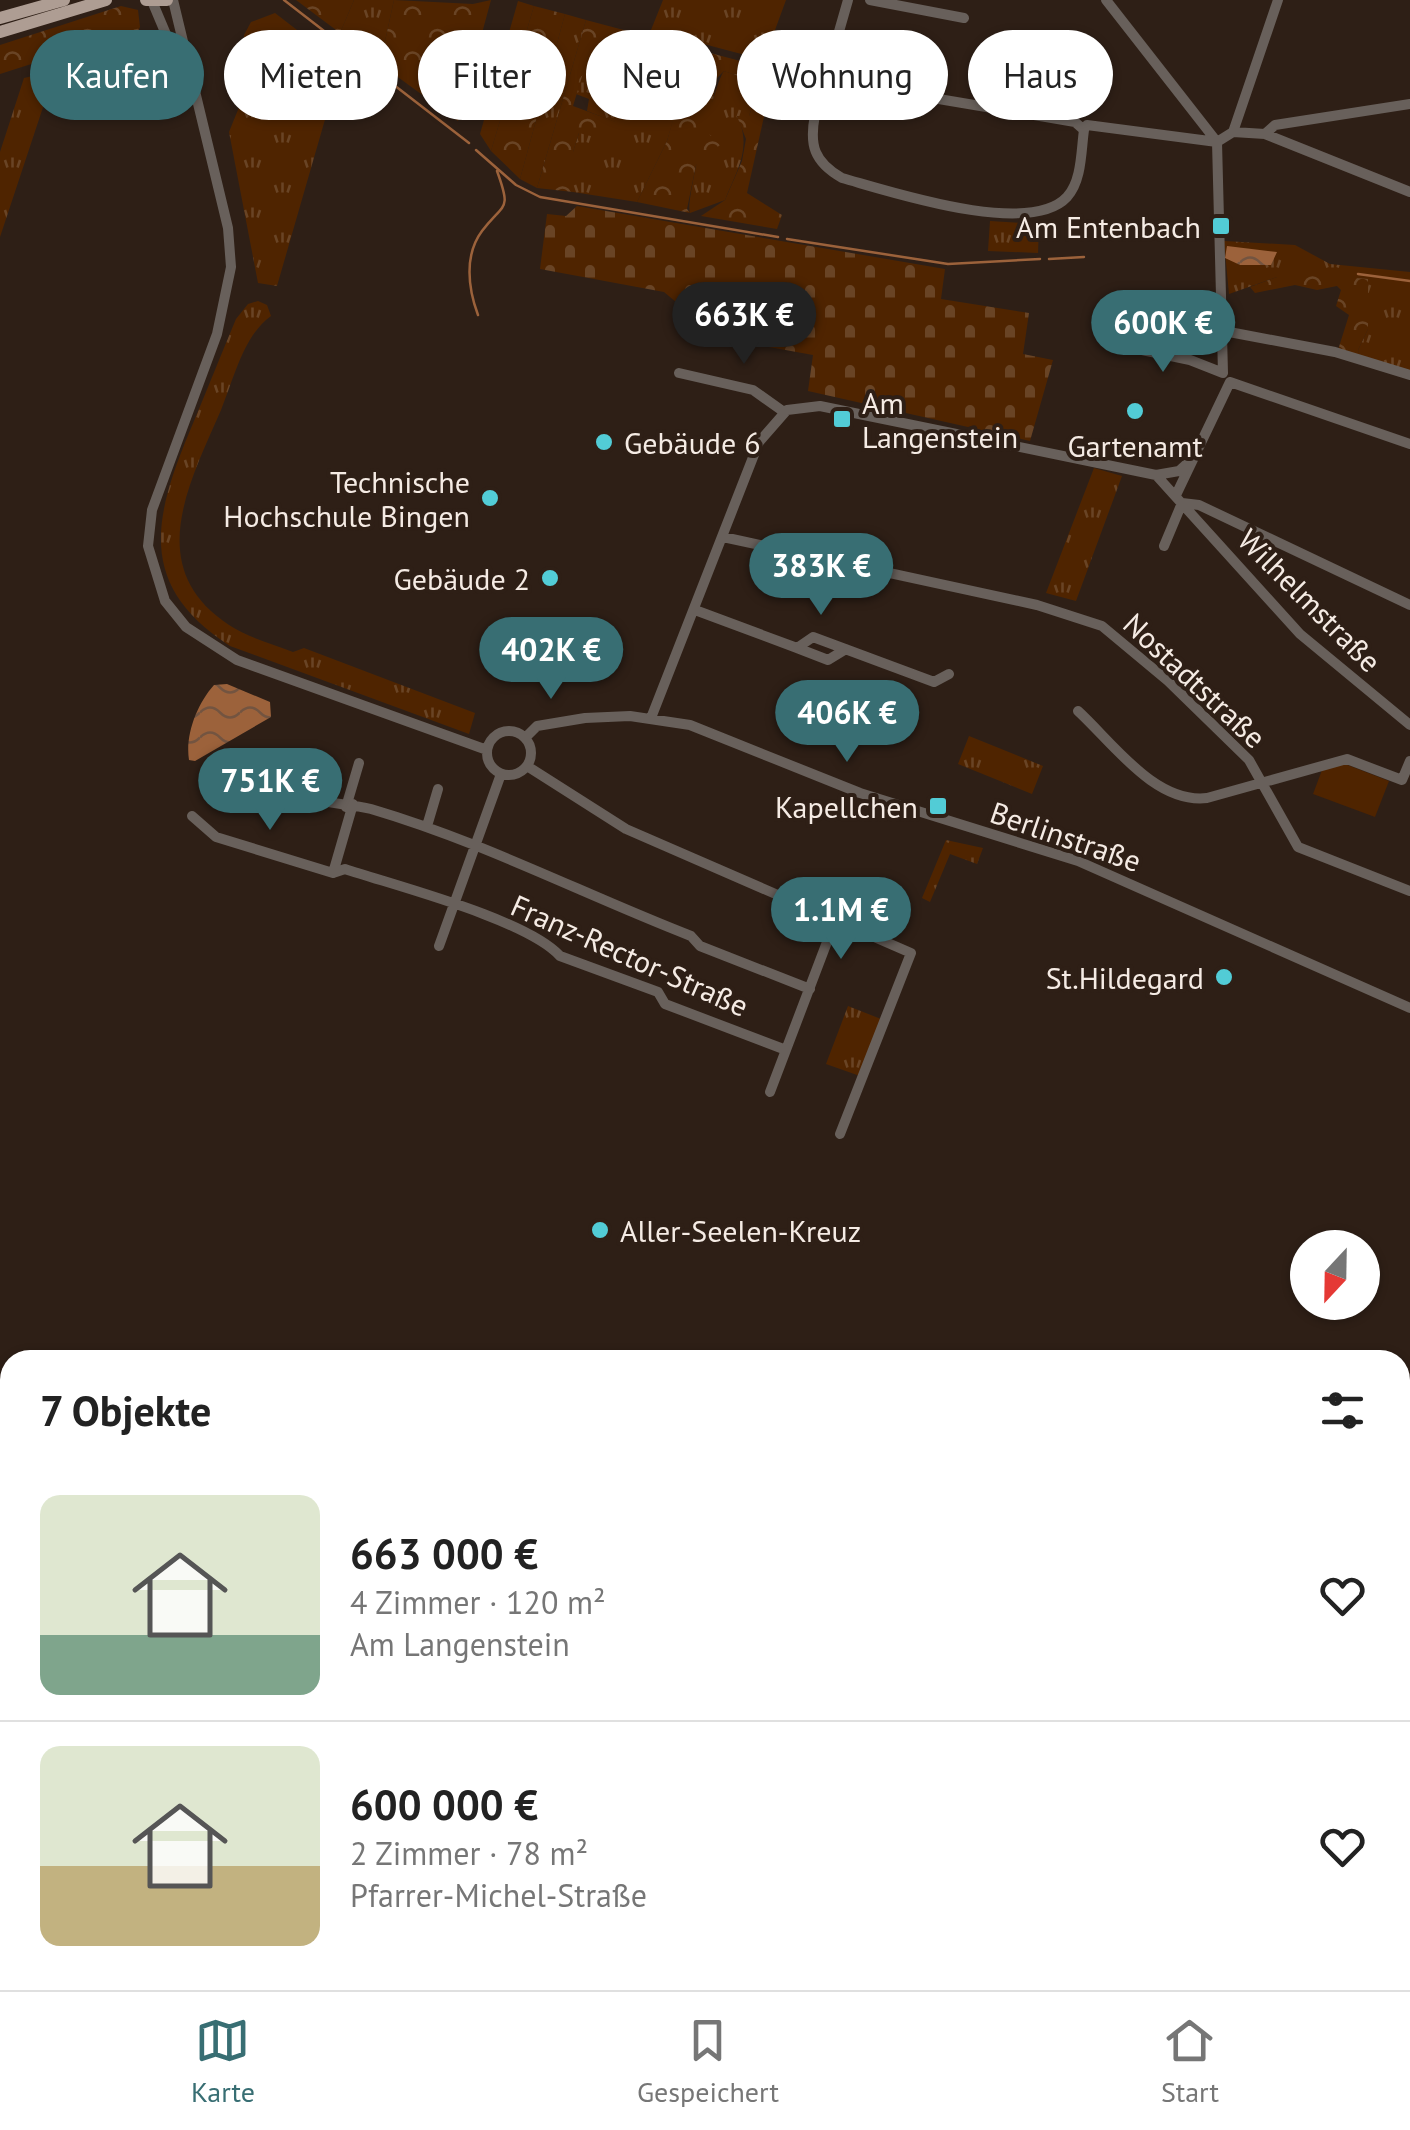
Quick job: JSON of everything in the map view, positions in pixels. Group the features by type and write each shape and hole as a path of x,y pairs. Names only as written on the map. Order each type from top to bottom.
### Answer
{"main road":[{"path":"0,18 64,0"},
{"path":"0,32 106,0"}],"street":[{"path":"160,0 170,30"},
{"path":"160,0 170,30"},
{"path":"840,30 848,0"},
{"path":"870,0 964,18"},
{"path":"1233,132 1278,0"},
{"path":"1113,2 1217,142 1226,378 1190,461 1164,546"},
{"path":"948,101 1217,142 1233,132 1264,134 1410,192"},
{"path":"1264,134 1275,124 1410,104"},
{"path":"200,120 228,228 231,268 217,334 152,510 148,546 165,600 186,627 237,660 487,750"},
{"path":"815,120 812,147 826,169 842,178 955,209 1032,212 1061,202 1075,182 1084,124"},
{"path":"1224,331 1335,352 1410,375"},
{"path":"1123,346 1190,360 1226,378 1410,444"},
{"path":"678,373 753,390 784,412"},
{"path":"651,718 758,442 784,412 806,404 820,406 1156,476 1179,471 1190,461"},
{"name":"Wilhelmstraße","path":"1156,476 1300,634 1410,725"},
{"path":"1179,499 1410,605"},
{"name":"Nostadtstraße","path":"723,537 1087,618 1127,644 1249,760 1298,847 1410,891"},
{"path":"695,610 796,648 813,637 934,682 949,674"},
{"path":"1078,711 1170,793 1207,798 1346,759 1402,780 1410,761"},
{"name":"Berlinstraße","path":"526,737 537,726 554,721 615,716 693,726 860,793 1078,861 1410,1008"},
{"path":"504,731 526,737 532,748 527,766 515,774 501,774 490,764 487,750 492,738 504,731"},
{"path":"332,874 359,763"},
{"path":"527,766 626,830 912,953 840,1134"},
{"path":"438,946 501,774"},
{"path":"285,784 310,798 427,826 474,843 586,889 596,899 691,936 700,946 810,989"},
{"path":"427,826 438,789"},
{"name":"Franz-Rector-Straße","path":"192,816 216,837 332,874 344,869 453,905 551,945 560,956 658,992 665,1004 786,1050"},
{"path":"770,1092 835,920"}],"green space":[{"path":"296,0 354,0 341,30"},
{"path":"354,0 394,0 387,30 341,30"},
{"path":"394,0 473,4 491,0 483,30 418,30 418,92 398,77 398,30 387,30"},
{"path":"663,0 786,0 775,30 737,30 737,53 717,48 717,30 651,30"},
{"path":"518,1 534,6 527,30 510,30"},
{"path":"121,6 138,10 138,30 47,30"},
{"path":"534,6 565,14 561,30 527,30"},
{"path":"275,13 297,30 247,30 251,22"},
{"path":"565,14 586,20 566,89 566,30 561,30"},
{"path":"586,20 624,30 586,30 586,63 573,106 586,111 586,120 616,122 610,141 579,133 573,152 573,192 537,188 557,120 566,120 566,89"},
{"path":"30,35 30,64 0,74 0,45"},
{"path":"717,55 737,60 737,76 724,71 717,78"},
{"path":"586,62 586,98 576,94"},
{"path":"724,71 737,76 737,120 742,128 743,149 725,200 690,213 708,120 717,120"},
{"path":"30,77 30,120 39,120 0,237 0,152 24,78"},
{"path":"234,120 325,120 277,286 258,283 229,132"},
{"path":"484,120 500,120 491,151 480,134"},
{"path":"500,120 536,120 520,179 491,151"},
{"path":"536,120 557,120 537,188 520,179"},
{"path":"610,120 673,120 637,202 573,192 573,152 579,133 615,122"},
{"path":"673,120 709,120 707,132 720,145 696,165 687,209 690,213 637,202 667,141"},
{"path":"739,120 763,120 747,193 782,215 777,229 701,216 725,200 742,161 746,139"},
{"path":"577,206 945,269 941,299 1029,313 1023,354 1053,360 1030,441 808,391 813,355 719,338 664,292 540,269 547,214 566,216"},
{"path":"990,221 1039,224 1038,253 988,251"},
{"path":"1224,241 1295,245 1330,264 1410,272 1410,373 1360,356 1358,350 1368,329 1368,279 1277,277 1229,294"},
{"path":"1277,277 1368,279 1368,329 1358,350 1360,356 1338,350 1349,315 1336,306 1341,290 1337,286 1317,290 1295,285 1255,293 1250,287"},
{"path":"258,301 267,305 271,316 253,335 240,359 187,495 180,551 187,577 202,602 236,629 293,652 304,648 475,713 469,734 230,646 201,624 180,600 167,576 162,524 176,465 236,319 248,304"},
{"path":"1094,468 1122,476 1076,601 1046,593"},
{"path":"969,736 1043,766 1032,794 958,764"},
{"path":"1345,764 1389,781 1375,817 1313,794 1322,770"},
{"path":"946,840 983,848 977,864 950,854 930,902 922,898"},
{"path":"848,1006 881,1019 860,1076 826,1064"}],"water":[{"path":"1227,246 1277,252 1271,265 1240,265 1225,258"},
{"path":"227,684 270,702 271,717 195,761 189,760 189,740 198,710 214,685"}],"waterway":[{"path":"284,0 469,143"},
{"path":"476,150 516,185 540,197 778,237"},
{"path":"478,315 470,283 470,261 476,240 505,200 497,171"},
{"path":"787,239 948,264 1040,259"},
{"path":"1049,259 1084,257"},
{"path":"1358,274 1410,281"}],"place":[{"name":"Am Entenbach","path":"1221,226"},
{"name":"Gartenamt","path":"1135,411"},
{"name":"Am Langenstein","path":"842,419"},
{"name":"Gebäude 6","path":"604,442"},
{"name":"Technische Hochschule Bingen","path":"490,498"},
{"name":"Gebäude 2","path":"550,578"},
{"name":"Kapellchen","path":"938,806"},
{"name":"St.Hildegard","path":"1224,977"},
{"name":"Aller-Seelen-Kreuz","path":"600,1230"}]}
